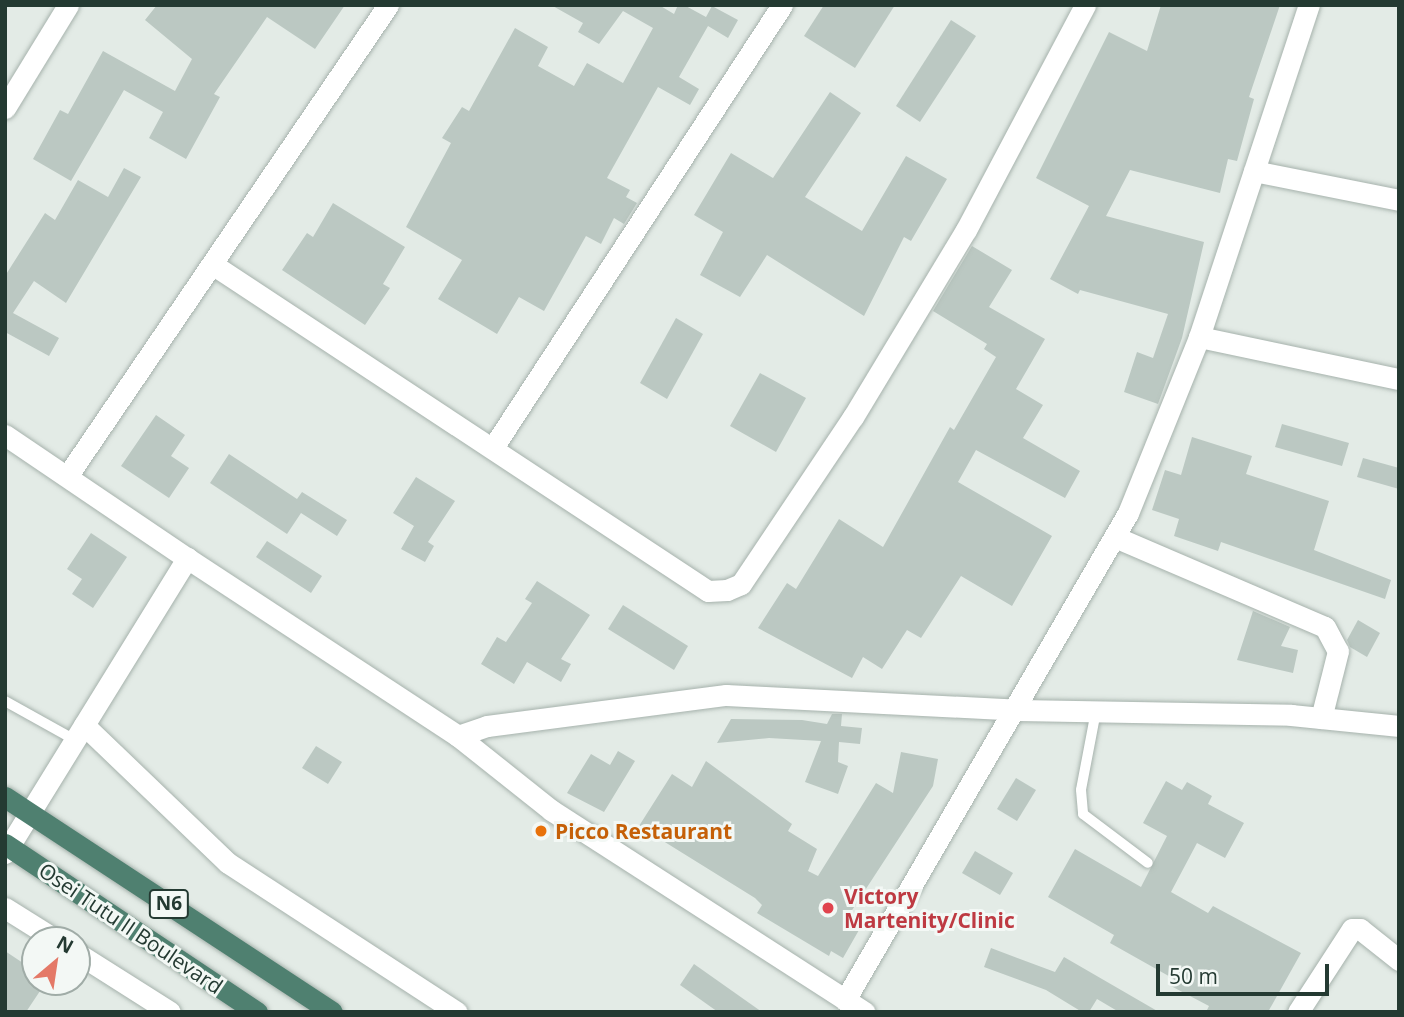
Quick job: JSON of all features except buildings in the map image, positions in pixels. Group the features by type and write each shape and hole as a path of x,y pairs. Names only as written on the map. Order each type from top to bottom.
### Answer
{"highway":[{"name":"Osei Tutu II Boulevard","path":"5,797 332,1012"},
{"name":"Osei Tutu II Boulevard","path":"7,848 257,1012"}],"street":[{"path":"5,108 67,5"},
{"path":"68,475 388,5"},
{"path":"494,446 782,5"},
{"path":"212,264 494,446 708,591 741,584 853,417 966,230 1085,5"},
{"path":"845,1000 1018,710 1115,537 1199,337 1309,5"},
{"path":"1254,171 1399,200"},
{"path":"1199,337 1364,368 1399,379"},
{"path":"5,436 68,475 187,558 458,736 551,810 865,1012"},
{"path":"1115,537 1325,626 1338,650 1321,718"},
{"path":"7,848 31,814 187,558"},
{"path":"458,736 487,726 726,695 1018,710 1321,718 1399,726"},
{"path":"80,732 228,863 457,1012"},
{"path":"5,908 34,926"},
{"path":"1298,1012 1352,929 1360,929 1399,960"},
{"path":"91,962 170,1012"}],"lane":[{"path":"5,701 80,732"},
{"path":"1096,711 1082,790 1083,814 1148,863"}],"place":[{"name":"Picco Restaurant","path":"541,831"},
{"name":"Victory Martenity/Clinic","path":"828,908"}]}
